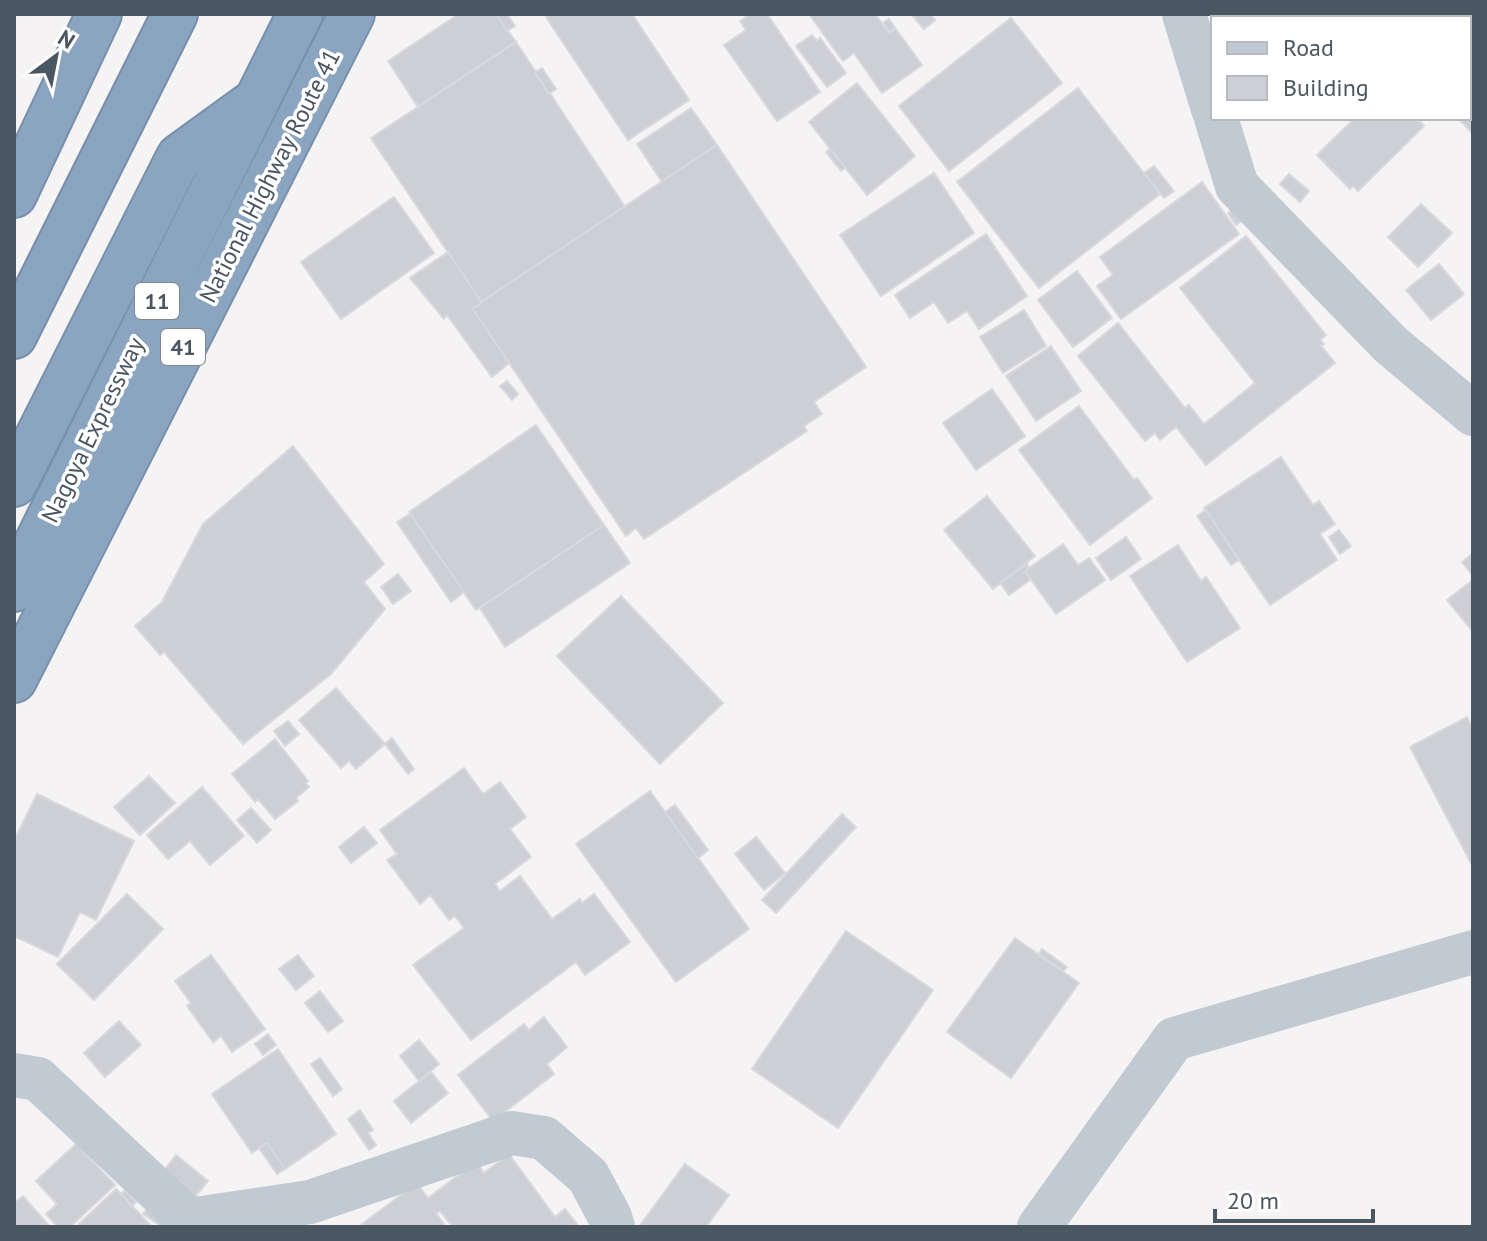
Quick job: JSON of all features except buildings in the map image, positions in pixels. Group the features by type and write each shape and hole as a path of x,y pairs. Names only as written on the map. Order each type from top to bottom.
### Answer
{"highway":[{"path":"14,195 99,14"},
{"path":"14,336 175,14"},
{"name":"Nagoya Expressway","path":"14,589 300,14"},
{"name":"National Highway Route 41","path":"14,680 352,14"},
{"path":"14,484 179,157 258,100"}],"street":[{"path":"1184,14 1211,102"},
{"path":"1217,120 1237,186 1390,344 1473,414"},
{"path":"1039,1227 1174,1039 1473,952"},
{"path":"14,1075 38,1079 185,1223 310,1202 512,1133 544,1138 588,1176 613,1227"}]}
